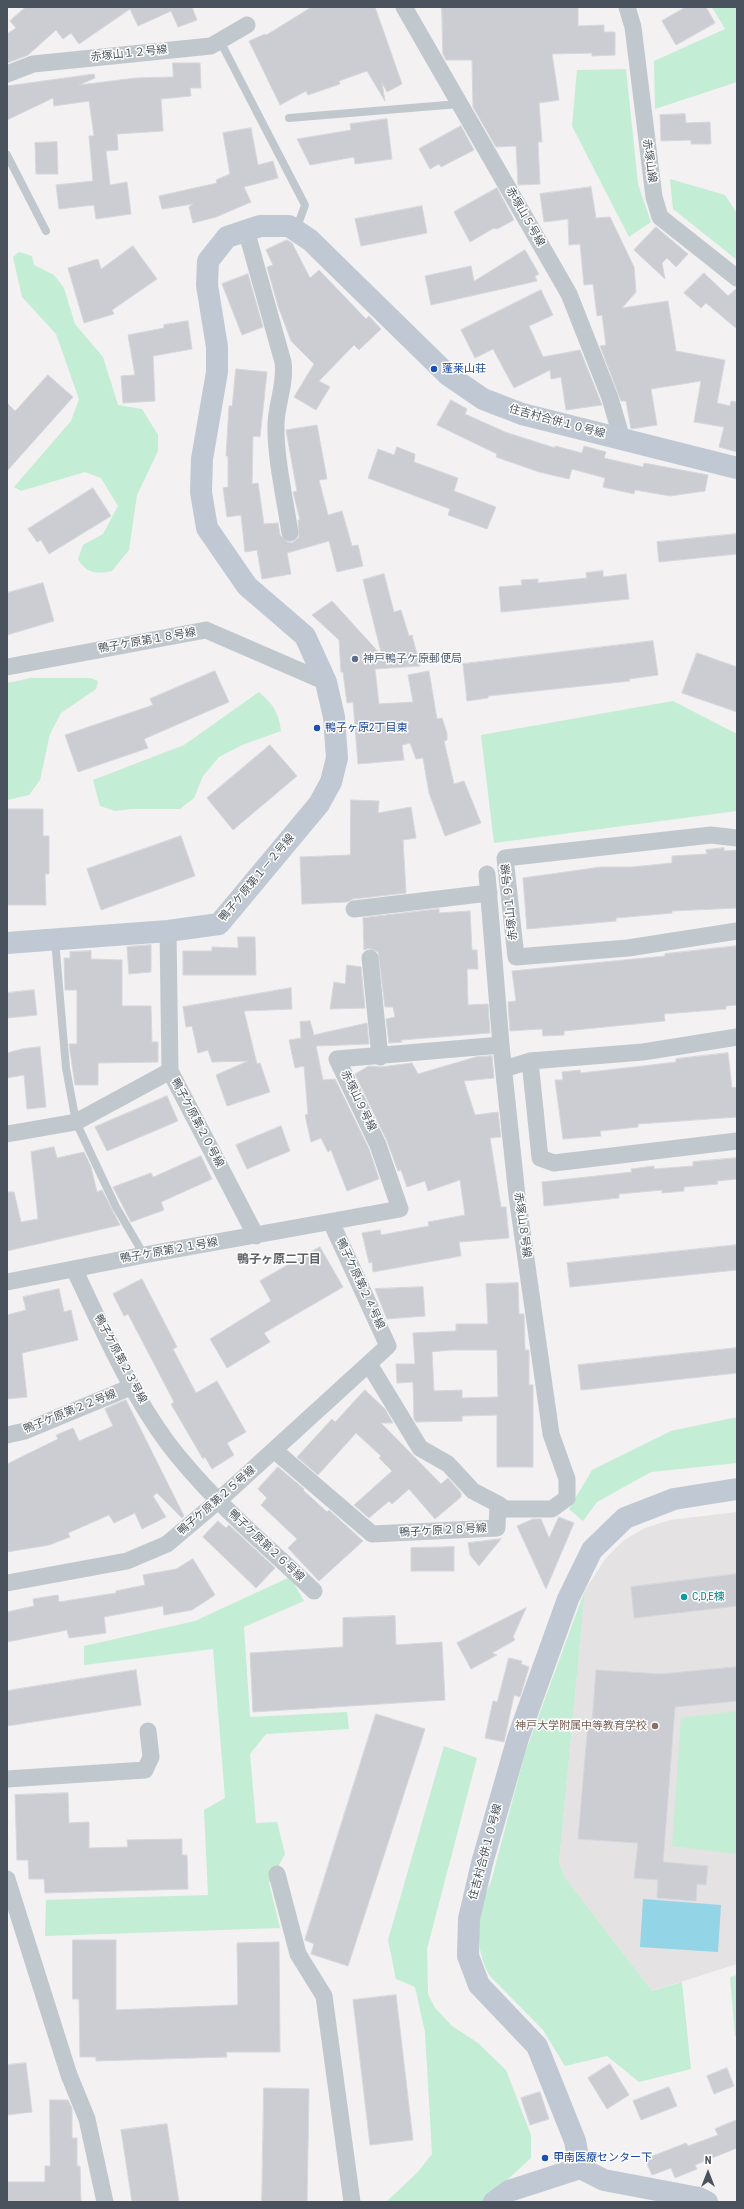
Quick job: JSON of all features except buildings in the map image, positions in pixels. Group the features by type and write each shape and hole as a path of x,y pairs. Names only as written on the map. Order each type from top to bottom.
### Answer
{"street":[{"name":"赤塚山５号線","path":"404,7 569,294 610,398 622,439"},
{"path":"617,7 633,27"},
{"name":"赤塚山線","path":"627,7 633,27 654,197 660,217 737,278"},
{"name":"赤塚山１２号線","path":"7,74 33,64 211,46 247,25"},
{"name":"住吉村合併１０号線","path":"246,230 260,226 289,226 310,240 448,375 483,399 522,414 737,468"},
{"path":"246,230 283,362 284,377 277,414 276,431 290,533"},
{"name":"鴨子ケ原第１－２号線","path":"7,943 168,930 219,924 319,804 331,782 338,758 334,717 326,682 305,636 247,586 208,528 201,492 202,459 217,372 217,347 207,285 208,261 227,237 246,230"},
{"name":"鴨子ケ原第１８号線","path":"7,667 206,630 326,682"},
{"name":"赤塚山１９号線","path":"737,838 711,835 505,858 516,957 628,948 737,930"},
{"name":"赤塚山８号線","path":"487,874 501,1045 517,1196 551,1434 567,1479 567,1498 552,1509 505,1508 498,1504"},
{"path":"354,909 489,893"},
{"name":"鴨子ケ原第２０号線","path":"168,930 170,1071 256,1236"},
{"path":"370,958 380,1057"},
{"path":"504,1069 530,1061 643,1052 737,1037"},
{"name":"赤塚山９号線","path":"331,1222 400,1209 378,1145 338,1059 380,1057 501,1045"},
{"path":"530,1061 540,1158 554,1163 737,1141"},
{"path":"7,1134 76,1122 170,1071"},
{"name":"鴨子ケ原第２１号線","path":"7,1282 144,1255 331,1222"},
{"name":"鴨子ケ原第２４号線","path":"331,1222 388,1346"},
{"name":"鴨子ケ原第２３号線","path":"74,1269 132,1386 167,1442 218,1501"},
{"name":"鴨子ケ原第２５号線","path":"7,1583 127,1561 167,1544 218,1501 388,1346"},
{"path":"369,1364 420,1448 448,1464 473,1491 498,1504"},
{"name":"鴨子ケ原第２２号線","path":"7,1435 25,1431 132,1386"},
{"name":"鴨子ケ原２８号線","path":"274,1450 372,1534 497,1528 498,1504"},
{"name":"住吉村合併１０号線","path":"580,2168 575,2141 537,2046 479,1985 468,1956 470,1912 482,1863 518,1738 568,1599 592,1550 625,1518 674,1499 737,1489"},
{"name":"鴨子ケ原第２６号線","path":"218,1501 314,1591"},
{"path":"7,1779 145,1770 151,1757 148,1730"},
{"path":"277,1874 298,1954 324,1996 352,2202"},
{"path":"7,1879 69,2075 87,2119 105,2202"},
{"path":"494,2202 508,2191 580,2168 604,2180 699,2198 707,2202"}],"lane":[{"path":"220,41 305,205 295,231"},
{"path":"289,118 459,104"},
{"path":"7,156 46,231"},
{"path":"55,939 66,1068 76,1122 116,1207 144,1255"}],"shaded area":[{"name":"神戸大学附属中等教育学校","path":"737,1512 737,1964 652,1991 566,1879 559,1861 585,1590 606,1558 623,1541 645,1528 670,1520"}],"green space":[{"path":"712,7 737,7 737,82 655,109 654,61 725,29"},
{"path":"626,69 638,184 651,222 629,237 572,126 577,70"},
{"path":"670,179 725,195 737,213 737,260 673,209"},
{"path":"19,252 32,256 34,265 54,275 64,288 75,324 103,357 118,405 142,409 158,435 158,451 137,495 129,550 112,571 93,572 85,568 78,559 83,545 103,534 118,506 101,478 85,472 21,491 14,487 71,421 79,399 56,334 22,297 13,257"},
{"path":"31,678 91,678 98,681 96,689 61,713 50,734 40,780 29,795 7,800 7,683"},
{"path":"259,692 268,701 277,714 281,731 242,745 219,757 203,776 194,798 180,809 131,809 115,811 100,806 93,780 184,745"},
{"path":"673,701 737,734 737,811 494,843 481,735"},
{"path":"737,1417 737,1463 651,1472 597,1502 583,1521 569,1509 592,1470 671,1431"},
{"path":"290,1577 304,1601 244,1627 250,1717 347,1712 349,1729 266,1734 250,1754 256,1823 277,1822 285,1854 269,1883 280,1928 45,1936 46,1900 208,1895 204,1810 225,1798 213,1649 84,1665 84,1646 195,1621"},
{"path":"585,1590 559,1862 566,1879 652,1991 682,1982 691,2069 639,2082 607,2056 565,2066 543,2030 490,1976 481,1953 479,1941 480,1917 486,1893 491,1882 525,1753"},
{"path":"737,1711 737,1854 672,1846 681,1718"},
{"path":"444,1746 477,1758 427,1949 428,1994 435,2008 452,2026 478,2043 506,2070 531,2135 531,2158 483,2202 386,2202 417,2173 432,2154 425,2032 415,1987 396,1979 388,1940"},
{"path":"737,1975 737,2037 735,2036 730,1977"}],"water":[{"path":"643,1899 721,1905 718,1952 640,1947"}],"place":[{"name":"蓬莱山荘","path":"434,369"},
{"name":"神戸鴨子ケ原郵便局","path":"355,659"},
{"name":"鴨子ヶ原2丁目東","path":"317,728"},
{"name":"C,D,E棟","path":"684,1597"},
{"name":"神戸大学附属中等教育学校","path":"655,1726"},
{"name":"甲南医療センター下","path":"545,2158"}],"district":[{"name":"鴨子ヶ原二丁目","path":"279,1260"}]}
